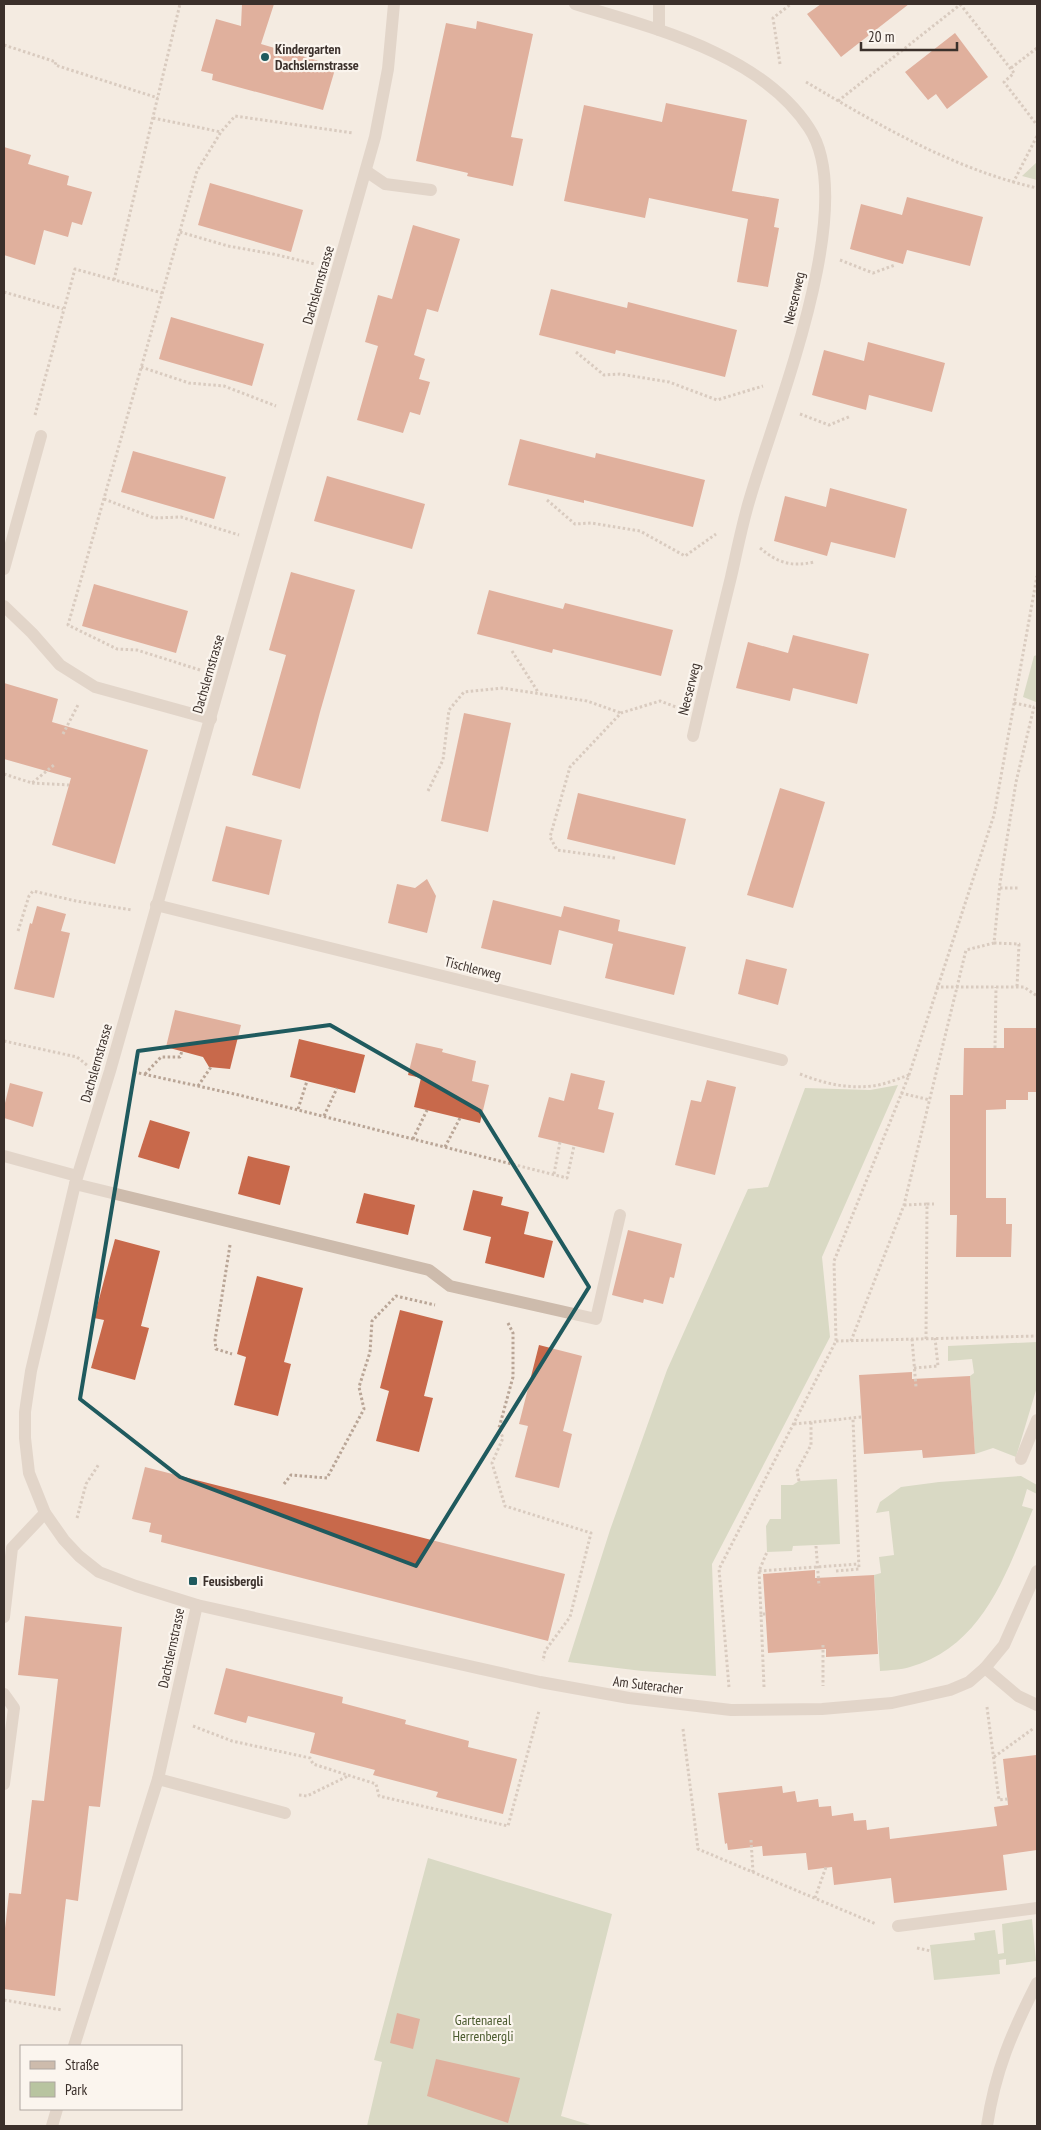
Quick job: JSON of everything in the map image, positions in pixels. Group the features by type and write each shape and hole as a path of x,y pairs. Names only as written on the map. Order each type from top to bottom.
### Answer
{"street":[{"name":"Dachslernstrasse","path":"74,2045 156,1783 197,1605 99,1572 79,1556 64,1540 45,1513 29,1474 25,1438 25,1412 31,1371 76,1180 110,1071 366,171 375,137 388,69 394,4"},
{"name":"Neeserweg","path":"575,4 659,30 753,72 792,106 810,129 822,158 826,182 825,215 812,298 749,500 693,736"},
{"path":"659,4 659,30"},
{"path":"366,171 385,184 431,190"},
{"path":"4,569 42,436"},
{"path":"4,606 32,633 60,665 95,687 211,719"},
{"name":"Tischlerweg","path":"156,905 782,1060"},
{"path":"4,1156 76,1180 236,1223 429,1270 450,1286 596,1320 620,1215"},
{"path":"1021,1459 1037,1420"},
{"path":"4,1617 12,1548 45,1513"},
{"name":"Am Suteracher","path":"197,1605 540,1682 629,1698 731,1710 822,1710 892,1704 950,1690 969,1682 985,1668 1004,1645 1037,1571"},
{"path":"985,1668 1018,1696 1037,1705"},
{"path":"4,1694 14,1708 4,1784"},
{"path":"156,1783 280,1811"},
{"path":"898,1926 1037,1908"},
{"path":"987,2126 1000,2063 1020,2015 1037,1983"},
{"path":"52,2126 57,2110"}],"path":[{"path":"114,280 180,4"},
{"path":"781,70 773,18 791,4"},
{"path":"838,101 960,4 1011,68 1014,73 1004,82 1037,124"},
{"path":"4,45 56,62 55,65 158,98"},
{"path":"1011,68 1037,48"},
{"path":"806,82 888,130 933,152 1013,183 1037,188"},
{"path":"203,671 137,650 117,649 68,625 197,171 221,132 235,116 353,133"},
{"path":"153,118 221,132"},
{"path":"1013,183 1037,136"},
{"path":"180,232 228,246 273,254 316,265"},
{"path":"819,251 873,274 896,265"},
{"path":"42,436 32,427 75,269 162,293"},
{"path":"4,292 63,309"},
{"path":"576,352 604,375 620,374 669,382 718,400 756,387 786,383"},
{"path":"141,367 189,383 224,386 277,407"},
{"path":"779,405 829,424 851,416"},
{"path":"104,498 154,518 181,517 241,536"},
{"path":"547,500 575,524 591,523 640,531 685,556 717,534 741,534 770,556 796,566 814,562"},
{"path":"729,1688 719,1569 836,1341 834,1261 909,1075 936,987 994,814 1037,576"},
{"path":"512,651 538,693"},
{"path":"428,792 443,760 449,710 464,692 502,688 588,701 620,713"},
{"path":"63,734 81,698"},
{"path":"615,858 557,850 550,837 570,767 620,713 660,701 698,714"},
{"path":"994,943 1000,888 1016,782 1036,706 1014,703"},
{"path":"32,782 54,765"},
{"path":"4,774 32,782 69,785"},
{"path":"1000,888 1018,888"},
{"path":"18,931 29,896 34,891 76,901 133,910"},
{"path":"851,1341 904,1205 966,950 994,943 1019,944 1018,987"},
{"path":"936,987 1024,987 1037,996"},
{"path":"995,1048 996,987"},
{"path":"4,1040 77,1057 88,1066 110,1071 125,1070 145,1074 298,1109 567,1178 574,1146"},
{"path":"145,1074 161,1057 180,1057 182,1051"},
{"path":"782,1060 797,1073 824,1083 873,1086 909,1075"},
{"path":"198,1086 211,1067"},
{"path":"298,1109 307,1081"},
{"path":"324,1116 337,1088"},
{"path":"901,1093 930,1100"},
{"path":"414,1139 427,1110"},
{"path":"445,1147 460,1118"},
{"path":"554,1174 560,1142"},
{"path":"926,1339 928,1204"},
{"path":"904,1205 934,1204"},
{"path":"232,1354 216,1349 214,1340 231,1236 236,1223"},
{"path":"284,1484 291,1475 327,1478 364,1409 360,1386 370,1352 372,1321 396,1296 442,1307"},
{"path":"507,1318 513,1333 513,1377 500,1428 503,1438 492,1463 504,1506 591,1533 570,1618 545,1651 542,1668"},
{"path":"836,1341 1037,1336"},
{"path":"914,1368 938,1366 936,1338"},
{"path":"912,1339 916,1387"},
{"path":"794,1424 862,1417"},
{"path":"836,1571 860,1569 853,1419"},
{"path":"799,1481 797,1471 811,1445 811,1422"},
{"path":"77,1518 86,1484 99,1464"},
{"path":"816,1546 819,1586"},
{"path":"764,1688 763,1614 759,1570 767,1552"},
{"path":"759,1570 859,1564"},
{"path":"823,1646 823,1686"},
{"path":"987,1707 999,1800 1008,1799"},
{"path":"172,1717 232,1741 310,1758 313,1764 376,1784 379,1796 508,1826 539,1711"},
{"path":"994,1757 1037,1726"},
{"path":"683,1729 698,1849 886,1928 898,1926"},
{"path":"280,1811 282,1796 294,1793 307,1796 350,1775"},
{"path":"751,1840 753,1872"},
{"path":"815,1898 826,1868"},
{"path":"4,2000 58,2010"}],"highlighted area":[{"path":"330,1025 480,1111 589,1287 416,1566 180,1477 80,1399 138,1051"}],"green space":[{"path":"1037,162 1037,180 1022,176"},
{"path":"1037,655 1036,702 1023,697 1034,656"},
{"path":"898,1085 822,1257 830,1337 712,1564 716,1676 642,1671 568,1662 610,1530 667,1370 748,1189 768,1187 805,1088 870,1090"},
{"path":"1037,1342 1037,1387 1016,1457 993,1448 975,1454 970,1376 974,1373 972,1359 948,1361 948,1346"},
{"path":"1021,1476 1037,1485 1037,1494 1027,1489 1022,1506 1033,1509 1002,1581 974,1625 956,1643 935,1657 907,1668 880,1671 874,1575 881,1573 879,1557 894,1555 889,1511 876,1513 880,1502 901,1487 939,1482"},
{"path":"837,1479 840,1544 793,1546 792,1551 767,1552 766,1526 770,1519 781,1519 781,1485 793,1485 799,1481"},
{"name":"Gartenareal Herrenbergli","path":"428,1858 612,1914 561,2116 594,2126 367,2126 382,2062 374,2060"},
{"path":"1032,1919 1036,1961 1006,1965 1006,1959 999,1960 1000,1974 934,1980 930,1945 975,1940 974,1933 995,1930 998,1954 1004,1953 1002,1924"}],"building":[{"path":"242,4 274,4 261,44 336,66 323,110 212,80 213,74 201,71 216,19 241,26"},
{"path":"821,4 909,4 841,57 807,14"},
{"path":"477,21 533,34 511,137 523,139 513,186 467,176 468,173 416,161 446,23 476,29"},
{"path":"955,33 988,77 947,109 936,94 928,100 905,72"},
{"path":"666,103 747,120 732,191 779,199 774,227 779,228 768,287 737,282 748,219 649,198 645,218 564,201 584,105 662,122"},
{"path":"4,147 31,155 28,164 69,176 67,185 92,192 82,225 72,222 68,237 44,230 35,265 4,255"},
{"path":"210,183 303,210 291,252 198,225"},
{"path":"907,197 983,217 970,266 907,250 903,264 850,249 861,204 902,215"},
{"path":"413,225 460,239 438,312 427,309 414,355 425,359 419,379 430,382 420,415 410,412 403,433 357,420 378,346 365,342 378,295 392,299"},
{"path":"551,289 627,308 628,302 737,330 725,377 616,350 615,354 539,335"},
{"path":"171,317 264,344 252,386 159,359"},
{"path":"868,342 945,363 932,412 869,395 866,410 812,395 824,350 864,361"},
{"path":"520,439 595,458 596,453 705,480 693,527 584,500 584,503 508,485"},
{"path":"133,451 226,477 214,519 121,492"},
{"path":"327,476 425,504 412,549 314,521"},
{"path":"830,488 907,509 895,558 831,542 827,556 774,541 785,496 826,507"},
{"path":"291,572 355,590 300,789 252,775 286,655 269,650"},
{"path":"94,584 188,611 176,653 82,626"},
{"path":"489,590 563,609 565,603 673,630 661,676 553,649 552,653 477,634"},
{"path":"793,635 869,654 857,704 793,688 790,701 736,688 748,642 788,653"},
{"path":"4,683 58,699 52,722 148,750 115,864 52,845 71,778 4,759"},
{"path":"464,713 511,723 488,832 441,821"},
{"path":"780,788 825,802 793,908 747,895"},
{"path":"578,793 686,819 675,865 567,839"},
{"path":"226,826 282,840 269,895 212,881"},
{"path":"427,879 436,896 427,933 388,923 397,884 415,888"},
{"path":"493,900 561,917 564,906 620,920 618,931 686,947 674,995 605,978 613,944 559,930 551,965 481,948"},
{"path":"37,906 66,914 61,931 70,933 54,998 14,989 30,923 32,924"},
{"path":"746,959 787,969 778,1005 738,994"},
{"path":"175,1010 241,1025 230,1069 209,1067 203,1057 166,1047"},
{"path":"1004,1028 1037,1028 1037,1092 1028,1092 1028,1100 1006,1100 1006,1109 986,1110 986,1198 1006,1198 1006,1224 1012,1224 1011,1257 956,1257 957,1215 950,1215 950,1095 963,1095 964,1048 1004,1048"},
{"path":"299,1039 365,1055 355,1093 290,1077"},
{"path":"416,1043 443,1049 442,1052 476,1061 472,1081 489,1085 480,1123 414,1107 421,1078 408,1075"},
{"path":"571,1073 605,1081 598,1109 614,1113 604,1153 538,1137 549,1097 564,1101"},
{"path":"707,1080 736,1087 715,1175 675,1165 691,1100 701,1102"},
{"path":"10,1083 43,1092 33,1127 4,1118 4,1107"},
{"path":"150,1120 190,1132 179,1169 138,1157"},
{"path":"248,1156 290,1166 280,1205 238,1194"},
{"path":"473,1190 503,1197 501,1205 529,1212 524,1234 553,1241 544,1278 485,1263 491,1237 463,1230"},
{"path":"364,1193 415,1205 408,1235 356,1223"},
{"path":"628,1230 682,1244 674,1278 670,1277 663,1304 644,1299 643,1303 612,1295"},
{"path":"115,1239 160,1251 141,1326 149,1328 135,1380 91,1368 104,1320 94,1318"},
{"path":"257,1276 303,1288 284,1362 291,1364 278,1416 234,1405 246,1357 237,1354"},
{"path":"400,1310 443,1321 424,1396 433,1398 419,1452 376,1441 389,1391 380,1388"},
{"path":"539,1345 582,1356 563,1431 572,1434 559,1488 515,1477 528,1426 519,1424"},
{"path":"912,1372 912,1379 970,1376 975,1454 923,1458 922,1450 864,1454 859,1375"},
{"path":"145,1467 565,1574 548,1641 161,1542 162,1535 149,1532 151,1523 132,1519"},
{"path":"815,1570 815,1578 874,1575 878,1654 826,1657 826,1649 768,1653 763,1574"},
{"path":"25,1616 122,1627 100,1807 89,1806 78,1901 66,1899 55,1996 4,1989 4,1937 9,1893 21,1894 32,1800 44,1801 58,1679 18,1675"},
{"path":"226,1668 343,1697 342,1703 406,1720 405,1724 469,1741 468,1747 517,1759 503,1814 436,1797 438,1792 373,1775 375,1770 310,1753 315,1733 248,1716 246,1723 214,1714"},
{"path":"1036,1755 1037,1850 1003,1855 1007,1890 894,1903 891,1878 834,1885 832,1867 808,1870 806,1853 763,1856 762,1846 728,1850 727,1843 725,1844 718,1793 782,1786 783,1793 795,1791 797,1802 818,1799 819,1807 831,1806 832,1816 853,1813 854,1821 866,1820 867,1830 889,1827 890,1839 997,1826 994,1807 1008,1805 1003,1759"},
{"path":"397,2013 420,2019 413,2049 390,2043"},
{"path":"436,2059 520,2078 508,2123 427,2096"}],"place":[{"name":"Kindergarten Dachslernstrasse","path":"265,57"},
{"name":"Feusisbergli","path":"193,1581"}]}
